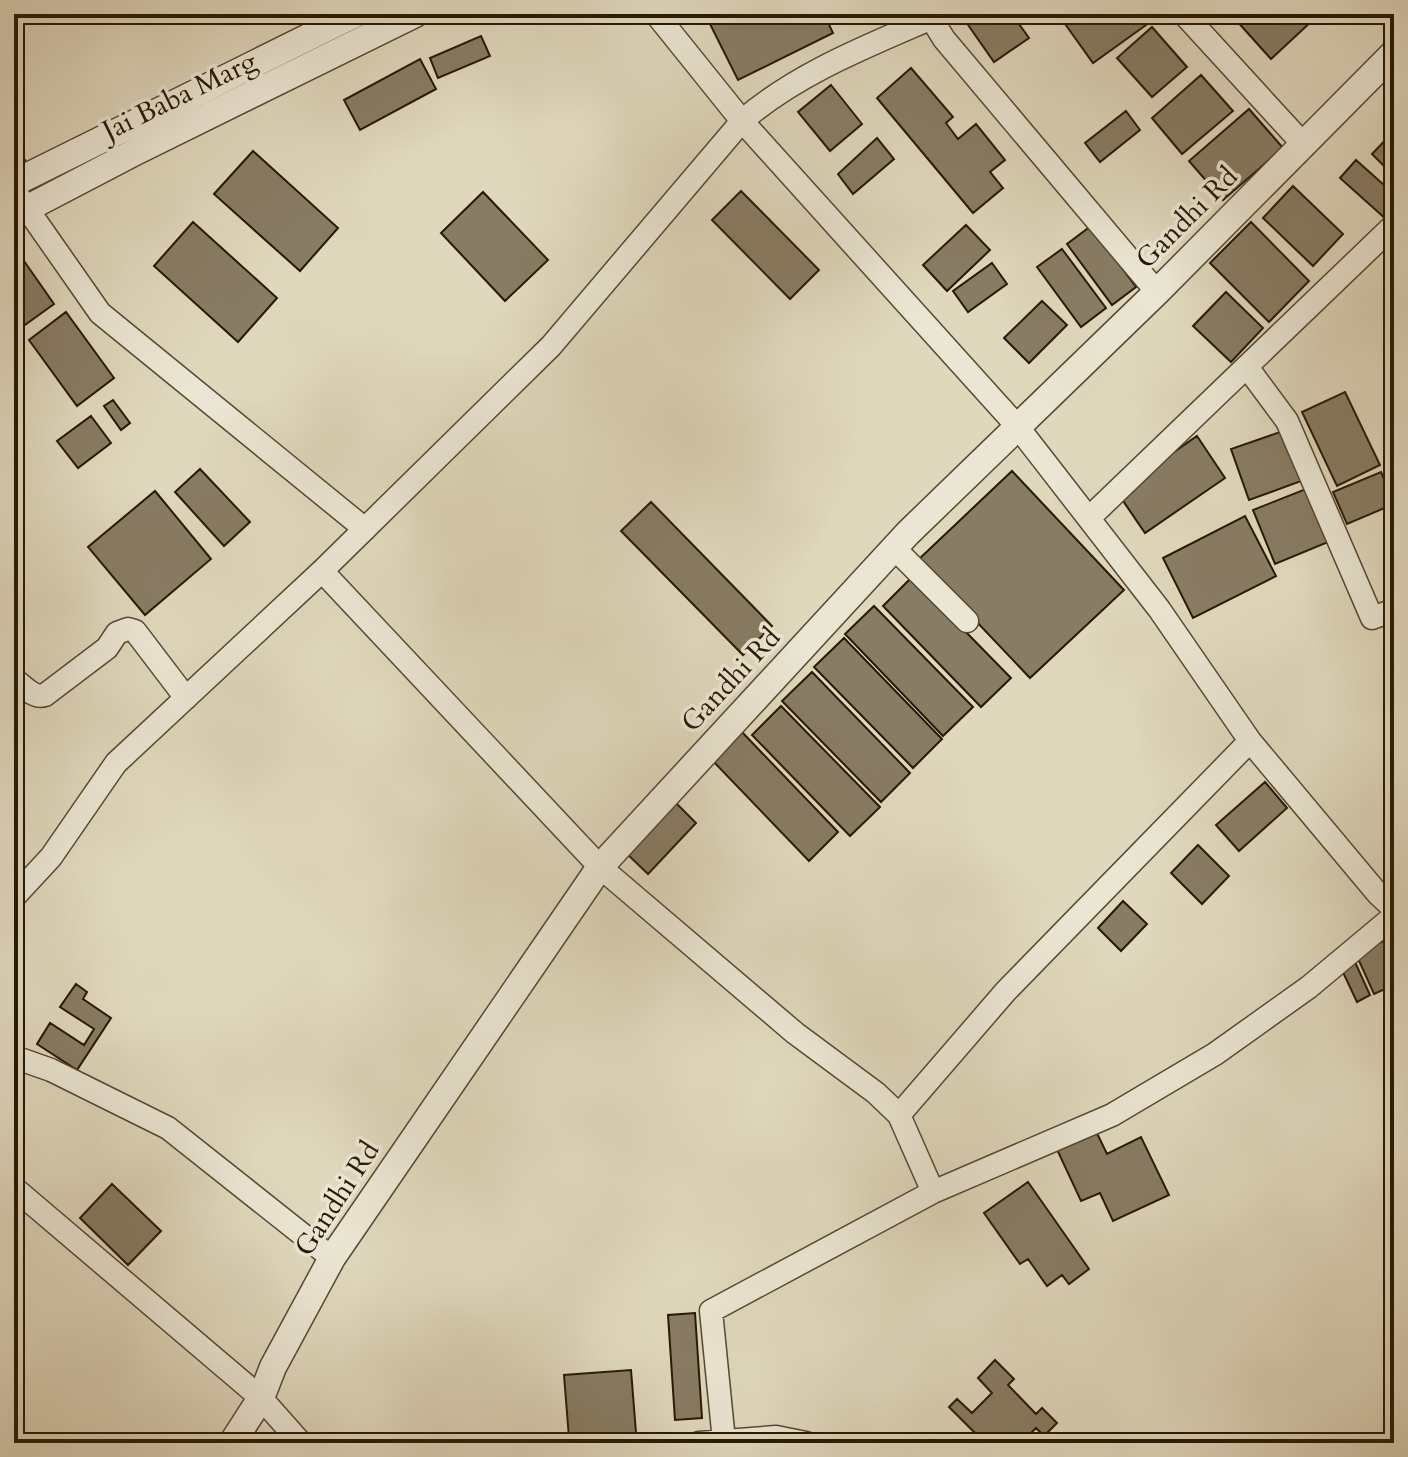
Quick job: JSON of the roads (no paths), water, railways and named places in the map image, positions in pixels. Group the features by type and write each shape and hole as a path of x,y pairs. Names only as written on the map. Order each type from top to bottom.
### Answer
{"street":[{"name":"Jai Baba Marg","path":"18,203 355,14"},
{"name":"Jai Baba Marg","path":"14,183 134,138 415,14"},
{"path":"656,14 742,121 1017,426 1159,609 1250,741 1359,872 1394,909"},
{"path":"1184,14 1303,144"},
{"path":"14,897 51,857 116,763 322,571 551,346 742,121 765,102 848,55 936,16 944,39 1157,292"},
{"name":"Gandhi Rd","path":"232,1443 261,1398 273,1367 332,1258 600,867 894,548 1157,292 1303,144 1390,64"},
{"path":"18,203 100,313 365,529"},
{"path":"1089,518 1394,225"},
{"path":"1247,367 1287,421 1372,618 1394,610"},
{"path":"894,548 967,621"},
{"path":"322,571 600,867 795,1033 876,1093 899,1115 933,1192"},
{"path":"14,679 32,694 45,695 107,648 117,633 128,629 135,631 186,698"},
{"path":"899,1115 1006,991 1250,741"},
{"path":"724,1441 711,1311 933,1192 1112,1115 1215,1054 1309,987 1394,916"},
{"path":"14,1057 65,1076 168,1128 332,1258"},
{"path":"14,1188 261,1398 301,1443"},
{"path":"699,1443 776,1437 806,1443"}]}
